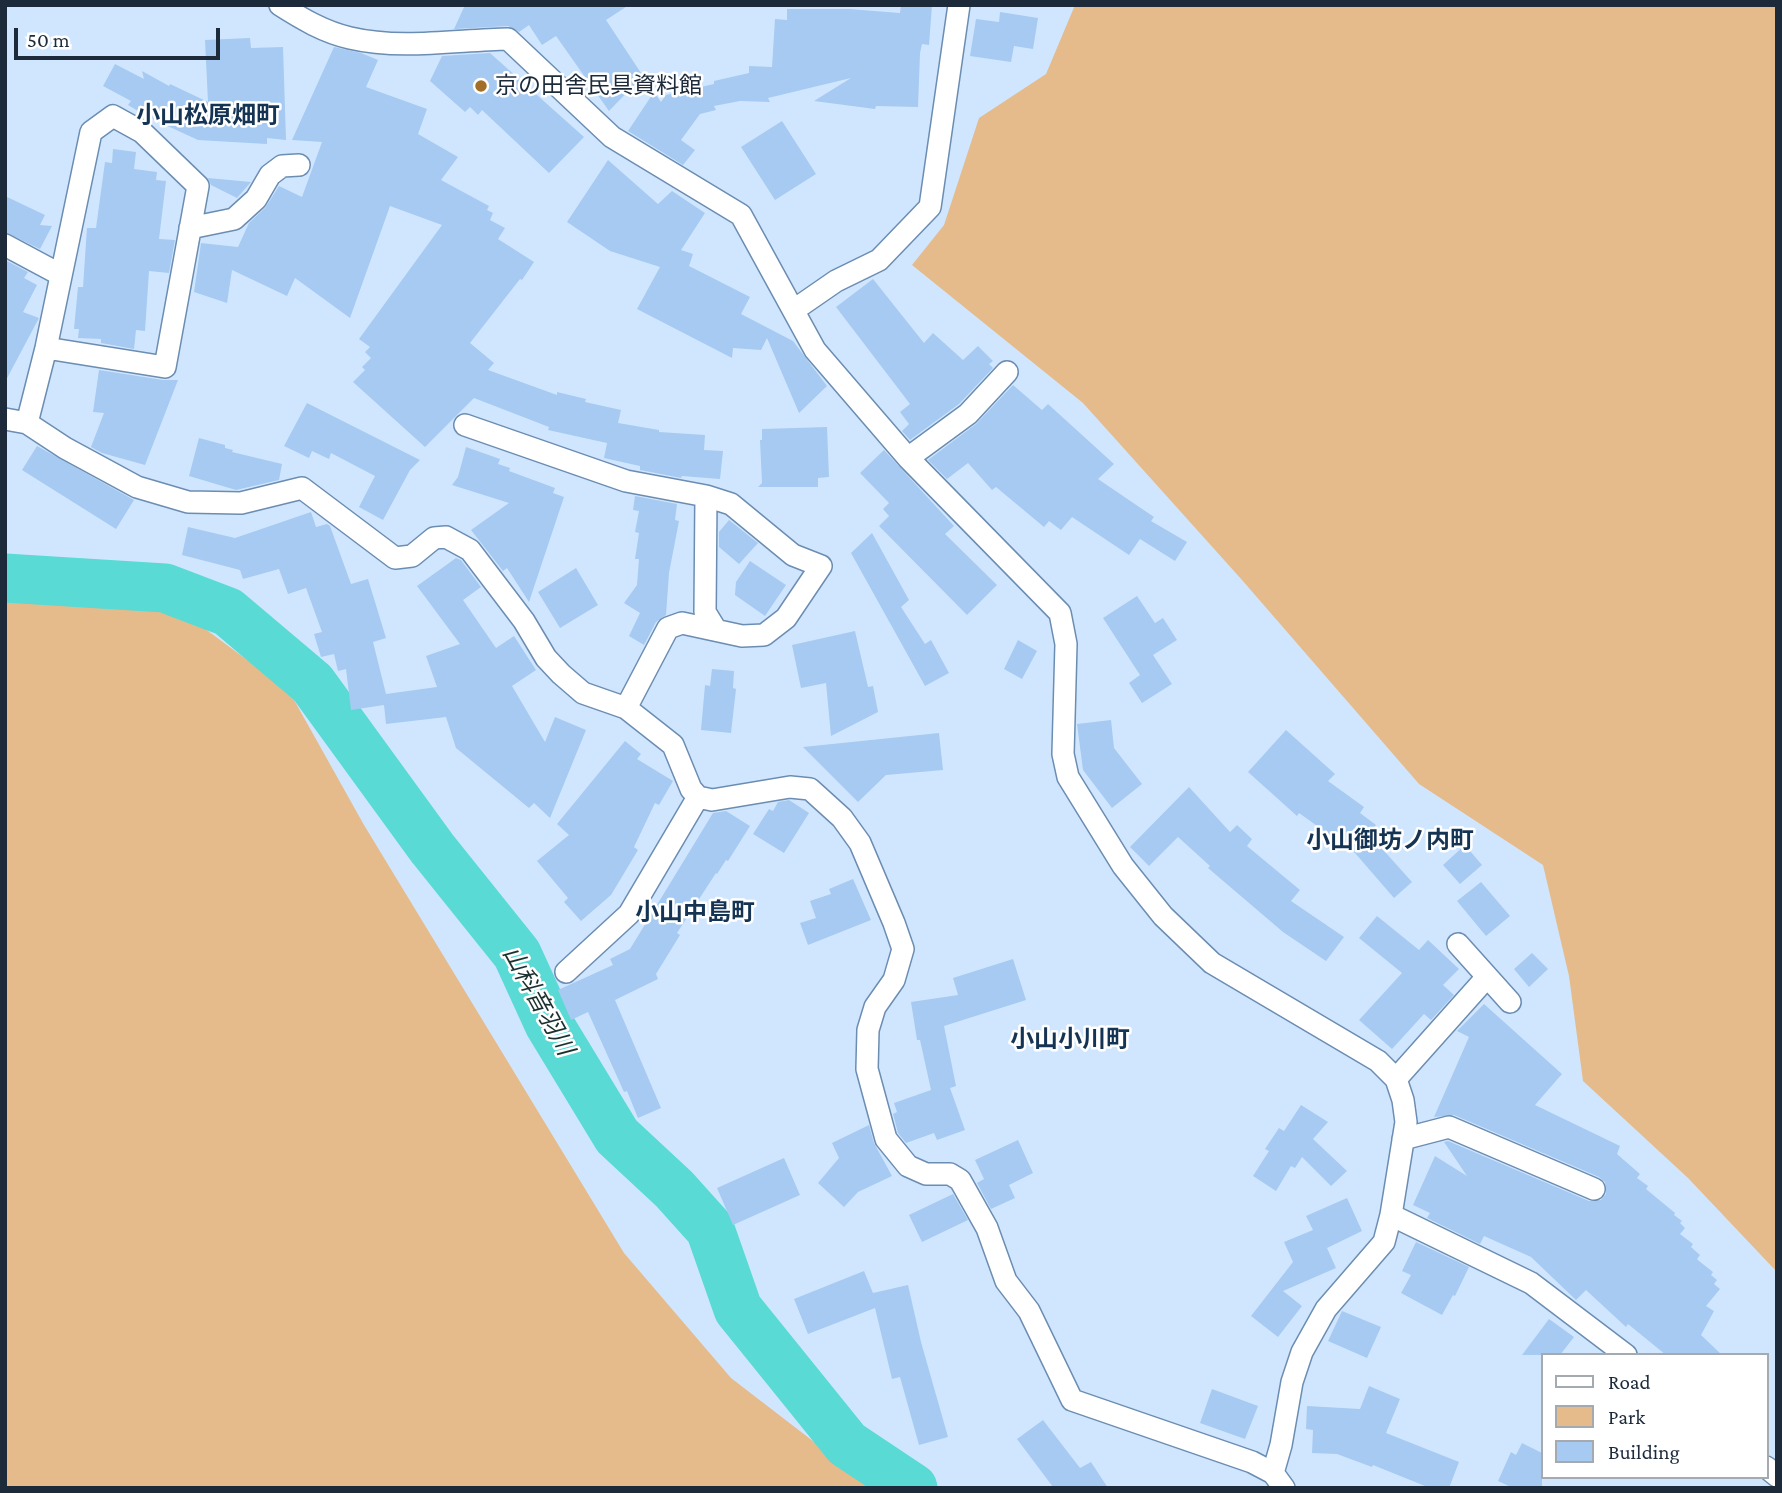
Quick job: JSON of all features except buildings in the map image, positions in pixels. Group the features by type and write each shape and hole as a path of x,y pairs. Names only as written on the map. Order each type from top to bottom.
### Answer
{"street":[{"path":"281,5 312,24 350,38 432,43 508,39 612,137 741,215 815,350 908,458 1060,613 1066,644 1065,766 1068,777 1090,815 1123,866 1163,915 1212,963 1378,1061 1396,1079 1404,1100 1406,1122 1384,1242 1326,1309 1302,1352 1292,1382 1281,1445 1279,1480"},
{"path":"794,310 836,281 879,260 930,207 959,5"},
{"path":"27,423 46,348 91,132 113,116 142,132 198,186 164,367 46,348"},
{"path":"190,228 234,219 256,199 270,175 282,166 299,165"},
{"path":"5,245 61,275"},
{"path":"908,458 968,414 1007,372"},
{"path":"5,419 27,423 137,487 188,502 241,503 302,488 395,558 412,556 434,538 446,537 470,550 524,621 546,658 561,674 583,693 626,708 673,745 691,789 698,797 712,800 790,787 810,789 842,818 860,843 903,949 894,980 875,1007 867,1030 867,1069 886,1139 908,1166 926,1174 950,1174 960,1180 987,1228 1006,1281 1029,1311 1072,1401 1252,1462 1279,1480"},
{"path":"465,425 626,481 706,496 731,505 793,555 821,566 786,618 764,635 742,636 682,623 668,628 626,708"},
{"path":"706,496 705,612 716,630"},
{"path":"566,972 629,914 698,797"},
{"path":"1458,944 1510,1002"},
{"path":"1396,1079 1487,976"},
{"path":"1403,1139 1449,1127 1594,1189"},
{"path":"1391,1215 1531,1283 1623,1353"}],"green space":[{"path":"1075,5 1777,5 1777,1272 1688,1178 1583,1081 1569,976 1543,865 1419,784 1242,580 1083,403 912,265 944,225 979,118 1046,74"},
{"path":"5,598 177,608 289,691 364,825 624,1253 731,1378 874,1488 5,1488"}],"waterway":[{"name":"山科音羽川","path":"5,578 165,588 228,612 312,683 432,848 517,954 549,1024 617,1136 674,1189 710,1229 738,1309 847,1444 913,1488"}],"place":[{"name":"京の田舎民具資料館","path":"481,86"}],"district":[{"name":"小山松原畑町","path":"208,116"},
{"name":"小山御坊ノ内町","path":"1390,841"},
{"name":"小山中島町","path":"695,913"},
{"name":"小山小川町","path":"1070,1040"}]}
